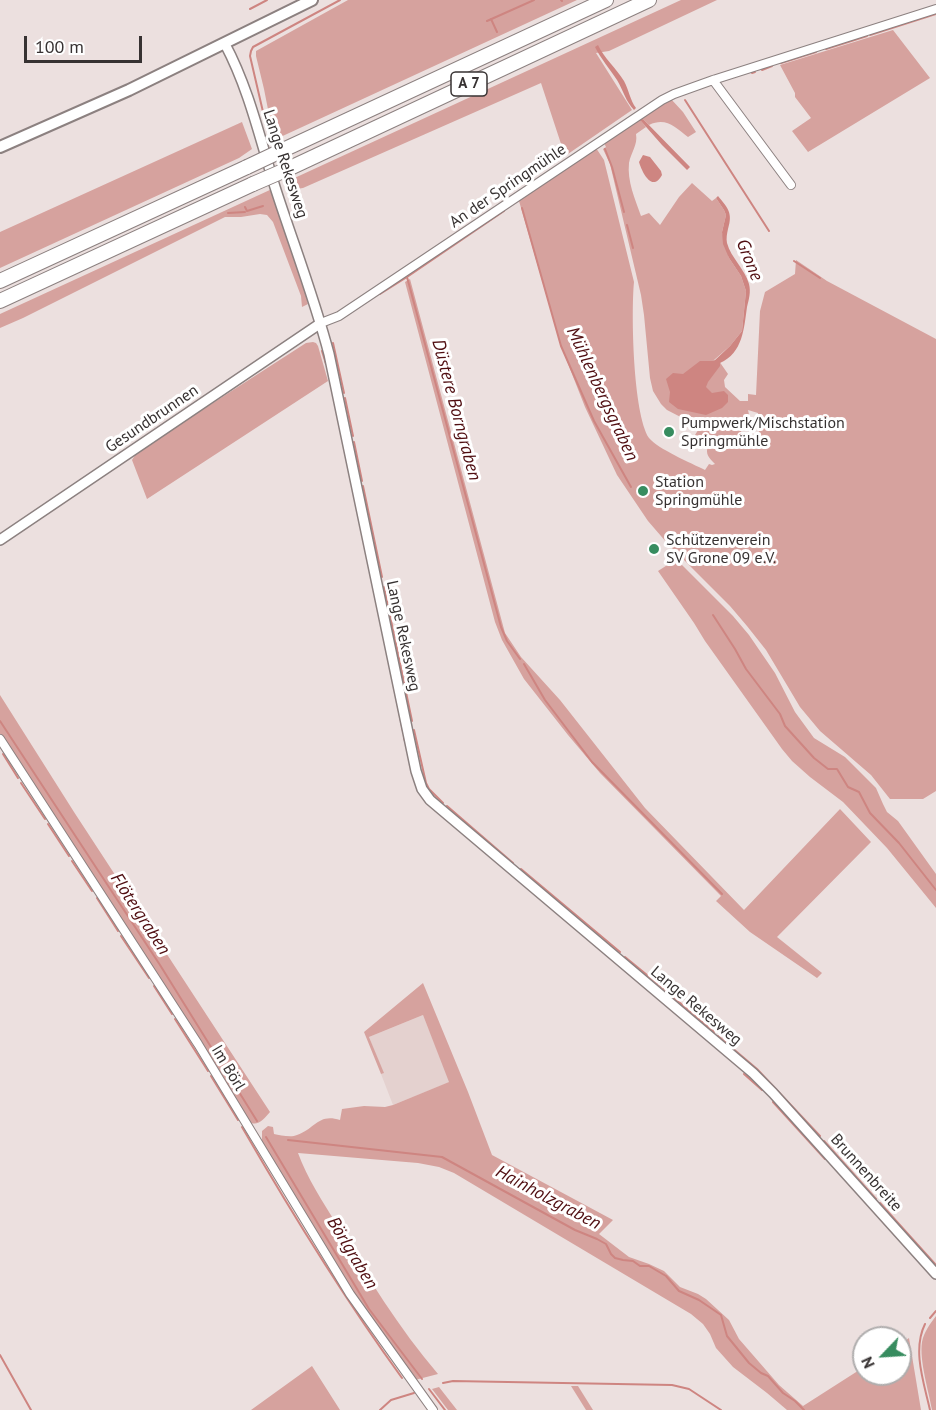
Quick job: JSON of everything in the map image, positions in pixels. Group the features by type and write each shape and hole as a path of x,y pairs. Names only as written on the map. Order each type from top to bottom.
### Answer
{"highway":[{"name":"A 7","path":"0,281 606,0"},
{"name":"A 7","path":"0,301 649,0"}],"main road":[{"path":"0,147 129,90 312,0"}],"street":[{"name":"An der Springmühle","path":"321,323 339,316 650,106 674,94 713,80 936,9"},
{"name":"Lange Rekesweg","path":"225,44 250,102 276,189 321,323 418,780 422,789 430,800 744,1065 773,1093"},
{"path":"713,80 791,185"},
{"name":"Gesundbrunnen","path":"0,540 321,323"},
{"name":"Im Börl","path":"0,739 198,1044 350,1294 433,1410"},
{"name":"Brunnenbreite","path":"773,1093 936,1274"}],"shaded area":[{"path":"348,0 577,0 274,140 256,51"},
{"path":"681,0 717,0 609,51 596,53 632,110 565,156 541,83 303,188 290,190 288,181"},
{"path":"893,30 930,78 808,152 792,131 811,118 795,97 780,65"},
{"path":"598,45 624,81 636,108 634,110 597,51 595,47"},
{"path":"671,99 696,132 688,137 670,124 660,122 649,125 643,119 641,121 646,127 636,134 629,163 629,176 641,216 649,213 660,225 679,197 692,183 712,201 716,198 724,210 726,215 722,232 729,258 741,276 746,291 742,331 714,360 719,361 728,374 724,380 725,387 740,401 748,401 748,394 756,395 760,311 765,292 795,274 796,260 827,281 936,339 936,791 923,799 890,799 871,775 820,731 800,707 766,650 747,626 648,521 617,475 585,407 561,346 519,201 596,148 604,160 634,282 634,362 639,407 644,425 649,438 667,451 705,470 709,464 715,464 708,456 708,446 695,435 700,427 667,410 653,391 641,295 610,164 603,149 606,147 604,143","holes":["748,410 758,413 759,433 745,443 741,431 750,419"]},
{"path":"643,119 690,167 687,170 640,120"},
{"path":"242,122 252,149 239,158 0,268 0,232"},
{"path":"643,155 650,157 661,171 662,175 655,182 648,179 640,166 639,162"},
{"path":"272,189 308,304 302,307 301,296 273,222 267,215 260,214 225,217 0,328 0,314"},
{"path":"718,196 730,215 727,243 747,279 750,293 743,331 738,346 728,359 720,363 706,387 712,393 724,391 728,395 728,402 722,408 706,415 678,409 669,402 670,392 666,379 673,373 683,374 700,361 714,361 742,331 746,291 741,276 723,244 722,232 726,215 716,198"},
{"path":"410,279 505,633 521,657 560,700 645,808 744,910 840,809 871,842 777,937 822,973 817,978 750,932 716,901 721,896 600,773 524,679 502,640 495,622 405,282"},
{"path":"313,342 318,346 328,381 147,499 132,460 137,452 306,343"},
{"path":"674,557 749,635 775,673 795,712 814,738 845,757 876,788 887,812 898,821 936,874 936,908 887,848 843,802 810,777 782,749 658,571 672,562"},
{"path":"0,695 270,1112 261,1122 255,1124 249,1122 193,1031 0,734"},
{"path":"423,983 492,1155 613,1220 599,1234 629,1257 664,1271 680,1287 706,1299 729,1320 739,1339 779,1385 803,1406 852,1375 852,1386 912,1386 912,1356 921,1410 787,1410 733,1367 716,1348 703,1324 691,1314 454,1173 418,1163 298,1153 316,1190 372,1283 410,1339 438,1374 415,1380 366,1314 262,1144 262,1131 268,1126 273,1127 274,1134 295,1136 321,1120 333,1118 340,1120 342,1109 393,1105 449,1082 423,1015 369,1037 384,1073 381,1074 364,1032"},
{"path":"423,1015 450,1082 393,1105 369,1037"},
{"path":"936,1316 936,1410 932,1410 921,1349 924,1335"},
{"path":"312,1366 340,1410 251,1410"},
{"path":"571,1386 578,1386 593,1410 586,1410"},
{"path":"439,1387 457,1410 448,1410 432,1389"}],"waterway":[{"path":"250,9 267,0"},
{"path":"267,129 250,56 253,47 340,0"},
{"path":"487,21 534,0"},
{"path":"870,35 936,14"},
{"path":"491,19 497,32"},
{"path":"826,49 867,36"},
{"path":"781,63 816,52"},
{"path":"762,70 772,66"},
{"path":"685,100 769,231"},
{"path":"605,149 624,212"},
{"path":"245,207 247,211 263,206"},
{"name":"Mühlenbergsgraben","path":"522,208 561,346 594,421 631,487"},
{"name":"Düstere Borngraben","path":"504,211 407,277 501,627 507,641 520,659"},
{"path":"228,213 245,212"},
{"path":"627,225 633,248"},
{"path":"794,261 820,278"},
{"path":"380,294 407,277"},
{"path":"333,343 344,393"},
{"path":"322,351 326,364"},
{"path":"345,398 353,436"},
{"path":"354,442 362,481"},
{"path":"363,486 382,577"},
{"path":"384,587 412,721"},
{"name":"Mühlenbergsgraben","path":"713,615 746,669 780,714 785,726 814,758 828,769 837,769 848,787 859,792 870,813 899,843 936,890"},
{"name":"Düstere Borngraben","path":"524,664 545,700 592,762 722,894"},
{"path":"391,672 403,731"},
{"name":"Flötergraben","path":"0,721 160,965 257,1121"},
{"path":"414,730 426,783 443,803"},
{"path":"3,754 18,778"},
{"path":"21,783 45,819"},
{"path":"447,806 513,863"},
{"path":"48,824 69,856"},
{"path":"72,861 92,891"},
{"path":"521,869 620,952"},
{"path":"97,898 118,931"},
{"path":"121,936 149,978"},
{"path":"625,957 669,993"},
{"path":"154,986 172,1014"},
{"path":"673,997 714,1032"},
{"path":"175,1019 208,1071"},
{"path":"718,1036 757,1069 820,1136"},
{"path":"744,1074 762,1090"},
{"path":"211,1076 238,1120"},
{"path":"773,1102 825,1159"},
{"path":"242,1127 359,1317 402,1378"},
{"name":"Börlgraben","path":"266,1137 369,1309 422,1379"},
{"name":"Hainholzgraben","path":"288,1140 442,1157 575,1230 606,1244 615,1258 633,1261 640,1266 649,1266 666,1276 679,1291 699,1300 721,1315 727,1336 749,1363 768,1376 783,1393 804,1410"},
{"path":"824,1141 876,1199"},
{"path":"880,1203 936,1265"},
{"path":"930,1318 936,1311"},
{"path":"925,1324 921,1334 919,1356 930,1410"},
{"path":"0,1355 31,1410"},
{"path":"443,1383 453,1381 672,1385 689,1389 721,1410"},
{"name":"Börlgraben","path":"429,1389 445,1410"},
{"path":"380,1410 391,1400 414,1393"}],"place":[{"name":"Pumpwerk/Mischstation Springmühle","path":"669,432"},
{"name":"Station Springmühle","path":"643,491"},
{"name":"Schützenverein SV Grone 09 e.V.","path":"654,549"}],"water label":[{"name":"Grone","path":"749,260"}]}
